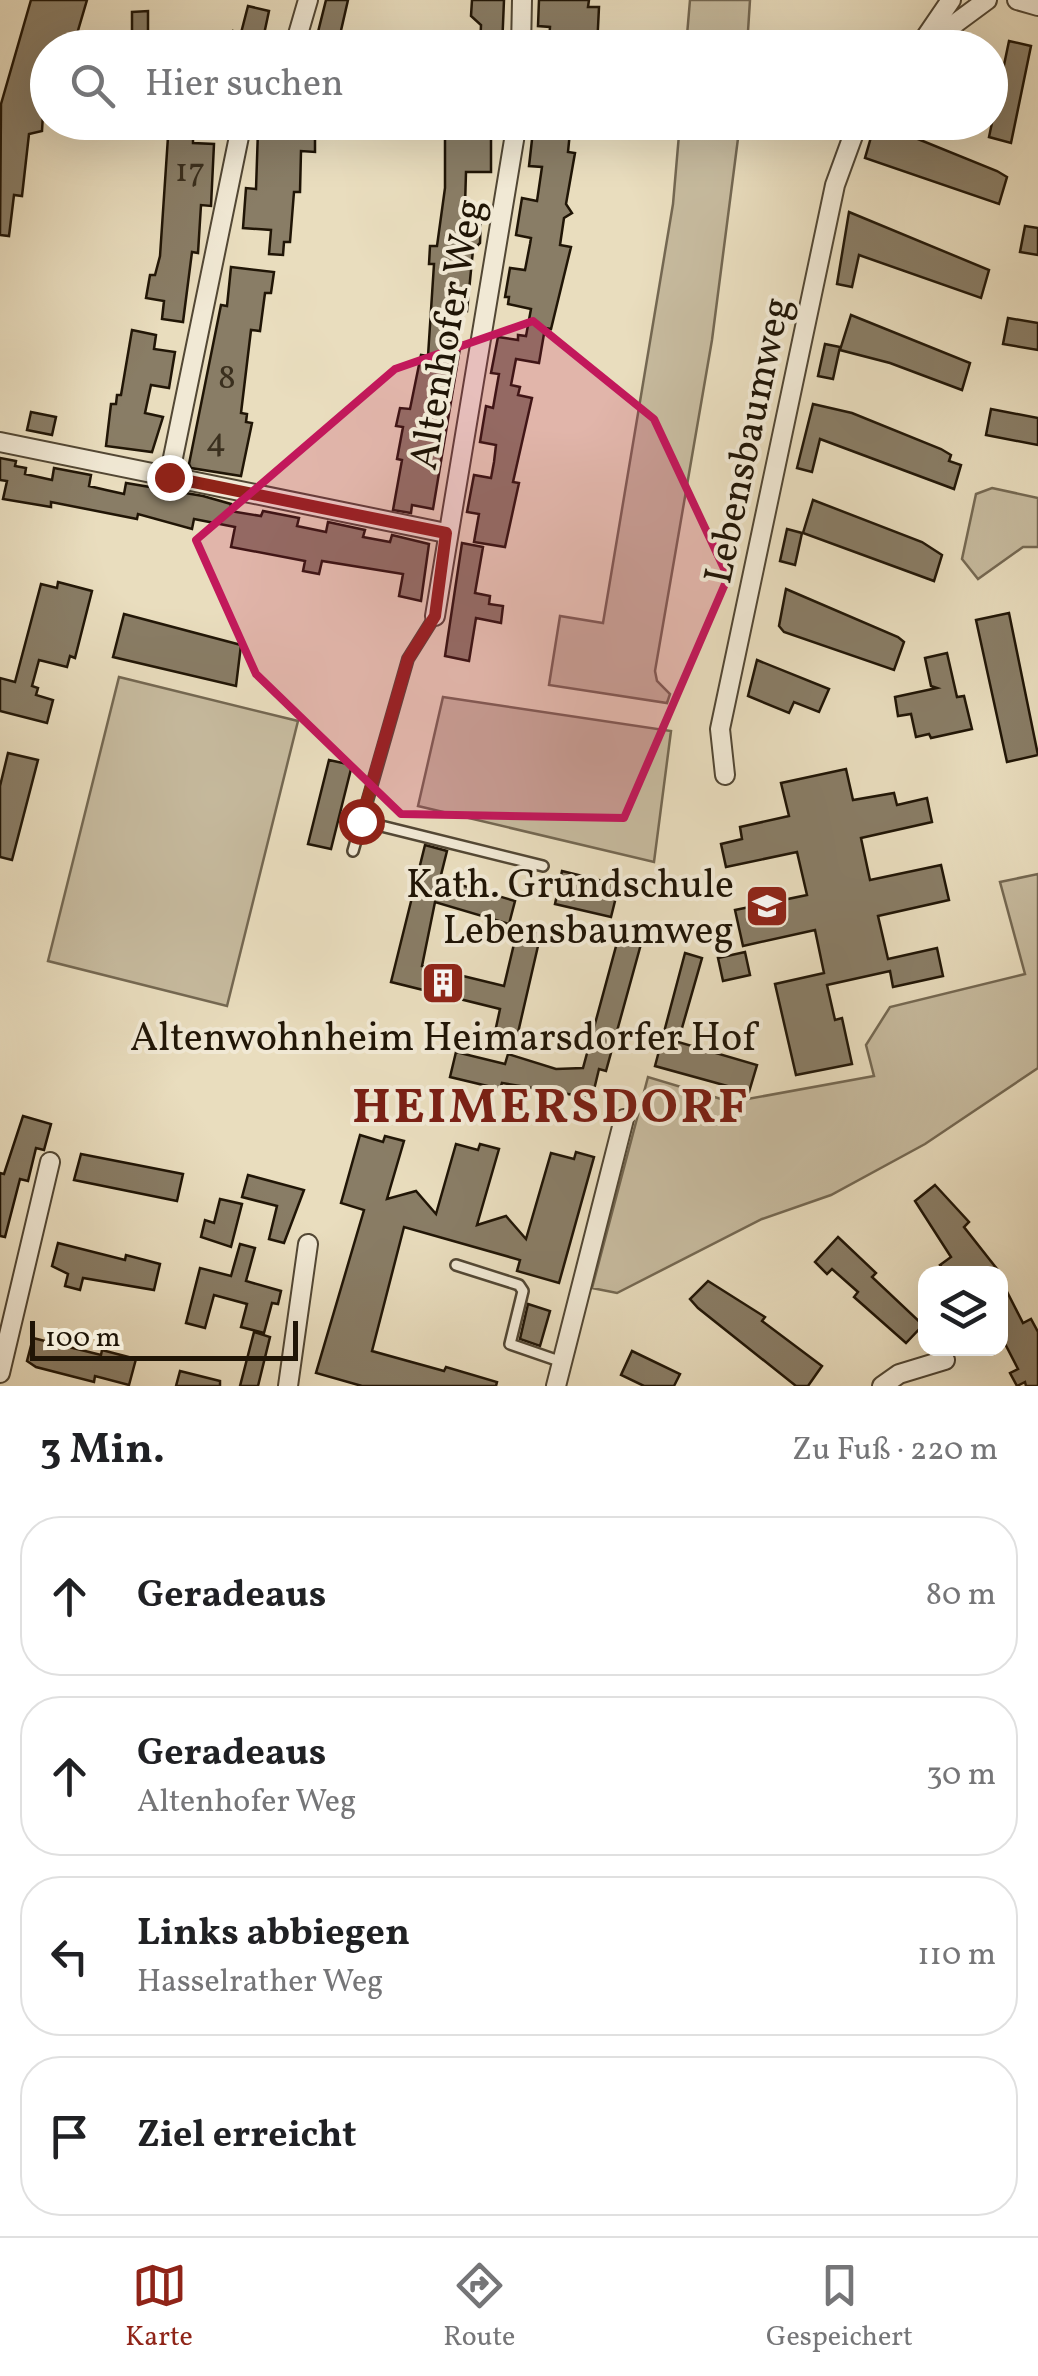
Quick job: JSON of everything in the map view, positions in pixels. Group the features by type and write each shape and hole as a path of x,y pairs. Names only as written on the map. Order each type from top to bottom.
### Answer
{"street":[{"path":"299,30 308,0"},
{"path":"521,30 522,0"},
{"path":"933,30 952,0"},
{"path":"946,30 987,0"},
{"path":"1017,0 1038,6"},
{"path":"169,477 238,140"},
{"name":"Altenhofer Weg","path":"435,616 513,140"},
{"name":"Lebensbaumweg","path":"724,775 720,729 835,185 851,140"},
{"path":"0,442 446,533"},
{"path":"556,1386 624,1119"},
{"path":"0,1373 50,1162"},
{"path":"288,1386 308,1244"},
{"path":"882,1386 899,1374 946,1360"}],"lane":[{"path":"354,851 408,659 435,616"},
{"path":"361,821 543,866"},
{"path":"456,1265 519,1285 523,1291 510,1344 562,1362"}],"highlighted area":[{"path":"533,321 654,419 728,577 624,818 401,814 256,674 196,540 395,369"}],"shaded area":[{"path":"690,0 750,0 748,30 687,30"},
{"path":"679,140 738,140 712,340 655,671 657,681 670,694 667,703 549,685 560,616 603,623 673,204"},
{"path":"992,488 1038,498 1038,547 1023,547 978,579 962,559 976,494"},
{"path":"119,677 298,721 227,1006 48,961"},
{"path":"443,697 671,731 654,862 418,806"},
{"path":"1038,874 1038,1068 925,1144 831,1195 762,1219 617,1293 592,1288 648,1077 731,1102 874,1076 866,1045 890,1007 1025,974 1000,882"}],"building":[{"path":"31,0 87,0 78,30 30,30 30,134 22,196 14,195 9,236 0,235 1,104"},
{"path":"326,0 348,0 341,30 318,30"},
{"path":"472,0 504,0 503,30 481,30 481,25 471,16"},
{"path":"539,0 589,0 588,7 599,7 598,30 550,30 538,26"},
{"path":"248,6 269,11 265,30 242,30"},
{"path":"148,11 148,30 132,30 132,12"},
{"path":"1009,41 1031,46 1011,143 1000,140 1008,140"},
{"path":"168,140 214,144 211,206 201,205 198,253 192,252 183,322 162,319 164,301 146,298 150,275 155,275 160,256"},
{"path":"258,140 315,140 315,152 301,151 300,192 294,192 290,242 284,242 283,255 269,254 271,230 243,228 246,188 256,189"},
{"path":"445,140 491,140 491,172 466,172 465,206 476,207 476,213 481,213 480,243 473,250 467,311 452,309 448,340 461,342 433,509 412,505 411,513 393,510 402,460 397,459 403,427 396,426 400,408 410,409 421,355 428,356 434,264 429,264 430,246 437,246 445,188"},
{"path":"532,140 569,140 568,152 575,153 566,204 572,213 564,218 560,245 571,247 551,329 545,328 539,363 516,359 511,385 520,387 518,395 532,398 513,482 519,483 505,547 474,542 479,514 467,512 474,475 491,478 494,462 496,445 480,442 486,406 493,408 499,374 491,373 498,337 518,340 518,335 526,336 531,309 508,304 509,297 505,297 510,268 525,270 531,238 516,235 522,198 537,201 542,167 529,166"},
{"path":"870,140 920,140 1007,177 999,204 865,158"},
{"path":"849,212 989,270 981,298 859,255 852,287 837,284"},
{"path":"1025,226 1038,228 1038,255 1020,252"},
{"path":"231,267 274,272 271,293 265,293 260,331 251,330 241,413 247,414 246,422 252,423 241,476 191,468 189,464 221,305 227,306"},
{"path":"851,315 970,363 962,390 890,363 840,350"},
{"path":"1008,318 1038,323 1038,350 1003,344"},
{"path":"132,330 156,335 154,349 175,352 169,388 151,385 145,413 163,417 152,452 106,446 111,404 116,404 117,395 121,395"},
{"path":"825,344 840,347 833,379 818,376"},
{"path":"813,404 852,413 951,455 949,461 961,465 954,489 820,439 812,472 797,468"},
{"path":"991,409 1038,418 1038,445 986,435"},
{"path":"31,412 56,417 52,435 27,430"},
{"path":"0,458 16,461 15,466 26,468 25,474 52,480 54,468 91,475 89,486 124,494 126,483 203,496 231,504 230,511 261,516 263,511 299,518 297,526 326,532 328,522 365,530 363,537 390,542 392,535 429,544 421,601 399,596 403,574 322,561 319,574 303,571 305,561 231,547 235,527 194,519 192,529 138,514 137,519 51,502 51,507 3,499 7,481 0,480"},
{"path":"813,500 922,542 942,555 934,581 803,533"},
{"path":"787,529 802,533 795,565 780,561"},
{"path":"462,543 483,547 475,593 490,596 489,604 503,606 501,623 476,618 469,661 445,656"},
{"path":"58,582 92,591 75,658 70,656 67,667 39,660 32,686 38,688 36,695 53,700 47,723 0,711 0,678 15,682 41,584 57,588"},
{"path":"786,589 898,637 904,642 894,670 784,632 779,626"},
{"path":"1009,613 1038,755 1007,762 976,620"},
{"path":"124,614 241,645 236,686 113,657"},
{"path":"947,653 957,697 964,696 972,729 931,738 929,734 916,737 911,714 898,716 895,697 937,688 931,686 925,658"},
{"path":"757,660 829,689 819,712 794,702 789,713 748,696"},
{"path":"8,753 38,760 12,860 0,857 0,786"},
{"path":"329,760 352,765 331,849 308,844"},
{"path":"846,769 853,800 894,793 897,805 927,798 932,822 861,838 870,880 941,865 949,900 878,916 888,959 937,948 943,976 893,987 890,971 827,985 835,1020 842,1018 852,1064 796,1075 775,984 824,973 815,930 743,946 735,910 807,895 797,852 726,867 721,844 742,839 740,827 789,816 781,783"},
{"path":"425,845 447,851 440,879 515,901 509,924 435,902 422,966 504,986 518,927 541,933 517,1037 495,1032 500,1009 391,982"},
{"path":"562,871 619,885 611,917 555,904"},
{"path":"618,939 641,944 606,1071 599,1069 592,1098 502,1083 500,1089 450,1077 456,1052 505,1064 508,1054 556,1069 583,1068"},
{"path":"745,952 750,975 723,981 718,958"},
{"path":"685,953 702,958 678,1042 757,1065 749,1092 655,1066"},
{"path":"23,1116 51,1124 44,1150 36,1148 28,1181 20,1179 5,1237 0,1236 0,1173 4,1174"},
{"path":"360,1135 383,1142 385,1136 404,1141 387,1199 416,1191 436,1214 456,1144 478,1150 480,1144 499,1149 477,1225 506,1216 526,1239 551,1153 574,1159 576,1152 594,1157 559,1283 517,1271 520,1260 404,1227 372,1351 444,1371 446,1367 497,1382 496,1386 362,1386 316,1373 364,1210 341,1203"},
{"path":"81,1154 183,1174 177,1201 74,1180"},
{"path":"248,1175 304,1190 284,1243 269,1239 277,1206 242,1197"},
{"path":"935,1185 969,1222 964,1227 995,1266 941,1266 951,1257 915,1201"},
{"path":"220,1199 242,1204 231,1247 201,1237 205,1220 214,1223"},
{"path":"838,1237 876,1273 872,1277 918,1320 918,1330 906,1343 854,1297 858,1292 832,1269 827,1274 815,1262"},
{"path":"58,1243 125,1260 126,1255 160,1264 154,1290 83,1278 80,1290 65,1286 68,1274 52,1266"},
{"path":"240,1244 255,1248 246,1281 281,1291 278,1304 272,1303 264,1333 241,1327 247,1304 214,1295 205,1328 186,1323 200,1268 231,1276"},
{"path":"708,1281 765,1317 762,1321 822,1366 808,1386 796,1386 698,1308 690,1299"},
{"path":"1008,1294 1023,1323 1031,1319 1038,1332 1038,1386 1026,1386 1025,1382 1017,1386 1010,1373 1018,1369 1008,1350"},
{"path":"528,1304 550,1311 540,1346 520,1339"},
{"path":"254,1332 270,1337 258,1386 240,1386"},
{"path":"33,1338 101,1355 102,1350 136,1359 129,1385 95,1376 94,1382 36,1367 27,1361"},
{"path":"632,1351 680,1374 674,1386 644,1386 621,1375"},
{"path":"180,1371 220,1381 220,1386 176,1386"}],"place":[{"name":"Kath. Grundschule Lebensbaumweg","path":"767,906"},
{"name":"Altenwohnheim Heimarsdorfer Hof","path":"443,983"}],"district":[{"name":"HEIMERSDORF","path":"551,1104"}],"route":[{"path":"169,477 446,533 435,616 408,659 361,821"}]}
